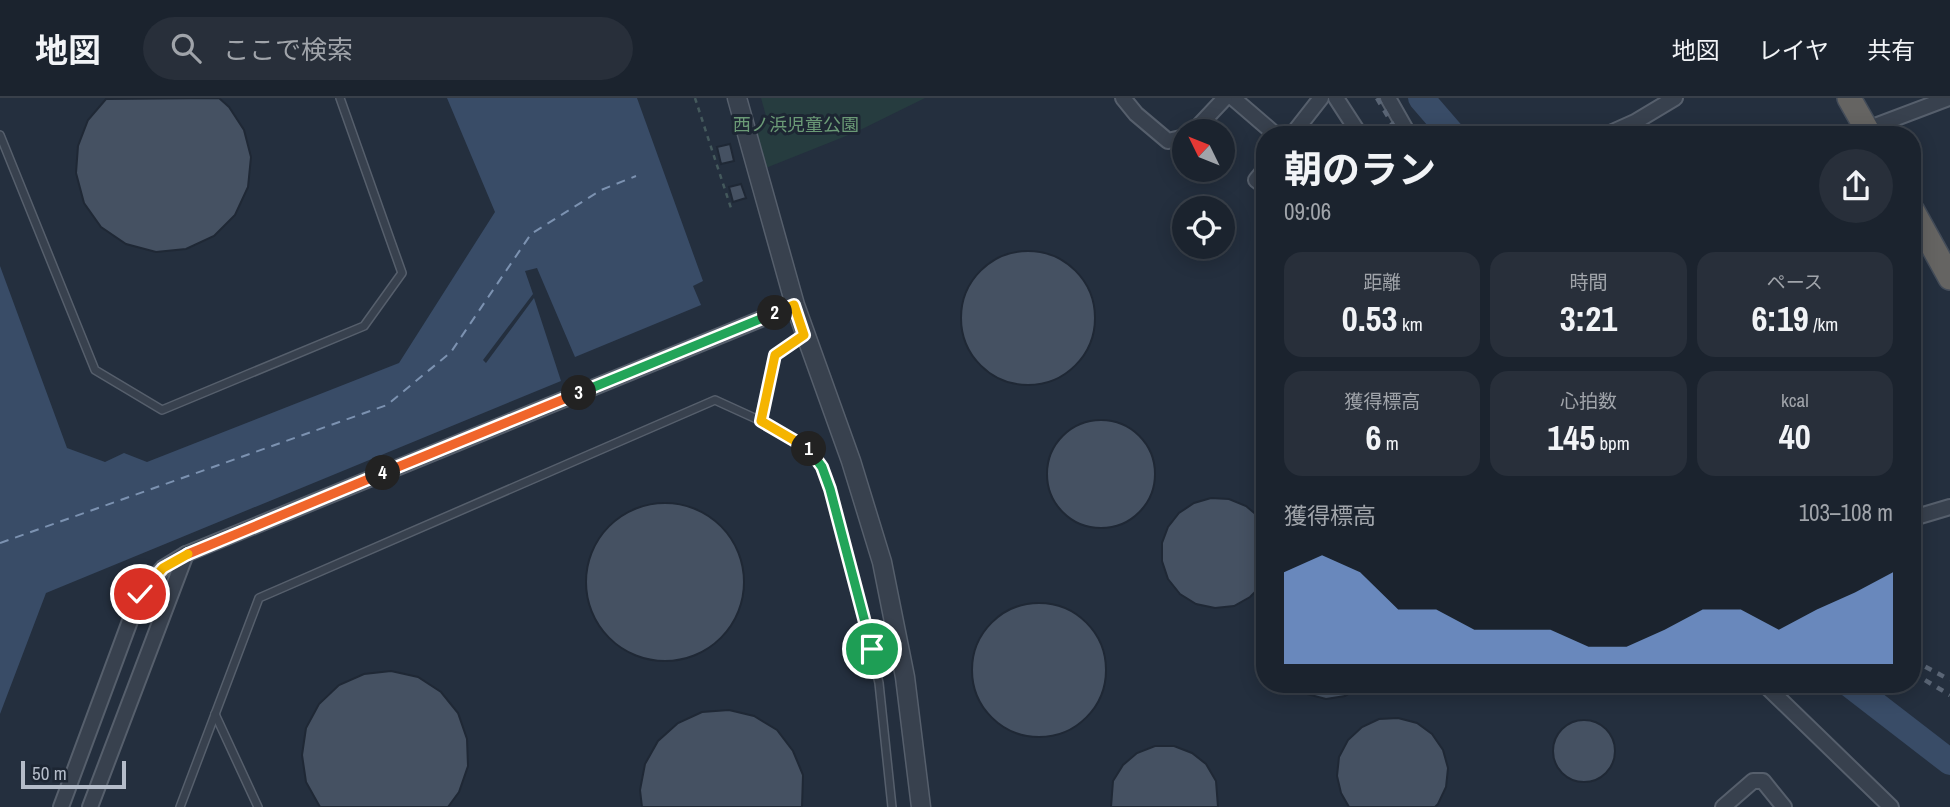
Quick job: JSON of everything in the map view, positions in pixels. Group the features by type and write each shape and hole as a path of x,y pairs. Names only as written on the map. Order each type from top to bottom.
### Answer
{"highway":[{"path":"1849,98 1865,126"},
{"path":"1921,224 1948,268"}],"street":[{"path":"737,98 794,305 851,461 882,562 905,677 921,807"},
{"path":"1205,119 1225,98"},
{"path":"1233,98 1266,126"},
{"path":"1299,126 1321,98"},
{"path":"1336,98 1354,126"},
{"path":"1388,98 1404,126"},
{"path":"1626,126 1675,98"},
{"path":"1882,126 1950,98"},
{"path":"1132,102 1168,141 1172,140"},
{"path":"61,807 140,594 163,568 187,555 794,305"},
{"path":"1921,516 1950,507"},
{"path":"90,807 187,555"},
{"path":"1775,693 1887,803 1901,807"},
{"path":"1723,807 1753,782 1763,781 1784,807"}],"lane":[{"path":"0,135 95,370 162,411 364,326 401,273 340,98"},
{"path":"761,421 775,355 804,335"},
{"path":"180,807 259,598 715,400 761,421 805,446 822,467 844,537 876,672 892,807"},
{"path":"215,714 258,807"}],"path":[{"path":"695,98 731,208"}],"green space":[{"name":"西ノ浜児童公園","path":"761,98 925,98 856,132 758,171 746,130 768,123"}],"water":[{"path":"447,98 637,98 703,281 693,286 701,305 575,357 537,268 525,271 533,294 483,360 486,363 534,298 561,381 46,593 0,714 0,266 67,448 105,462 124,453 147,462 399,363 495,212"}],"building":[{"path":"219,98 229,107 244,130 251,157 248,187 235,215 214,236 186,249 156,252 126,244 101,227 84,203 76,173 78,146 88,120 106,99"},
{"path":"730,144 734,161 721,164 717,147"},
{"path":"741,184 746,198 733,202 729,187"},
{"path":"1028,251 1054,256 1075,271 1090,292 1095,318 1090,344 1075,365 1054,380 1028,385 1002,380 981,365 966,344 961,318 966,292 981,271 1002,256"},
{"path":"1101,420 1122,424 1139,436 1151,453 1155,474 1151,495 1139,512 1122,524 1101,528 1080,524 1063,512 1051,495 1047,474 1051,453 1063,436 1080,424"},
{"path":"1211,498 1229,499 1246,506 1256,514 1256,591 1234,606 1215,608 1196,604 1180,594 1168,579 1162,561 1162,543 1168,527 1179,513 1194,503"},
{"path":"665,503 695,509 721,526 738,552 744,582 738,612 721,638 695,655 665,661 635,655 609,638 592,612 586,582 592,552 609,526 635,509"},
{"path":"1039,603 1065,608 1086,623 1101,644 1106,670 1101,696 1086,717 1065,732 1039,737 1013,732 992,717 977,696 972,670 977,644 992,623 1013,608"},
{"path":"391,671 418,677 441,692 458,713 467,739 468,766 459,792 448,807 320,807 306,782 302,755 306,728 319,704 339,685 364,674"},
{"path":"1305,693 1350,693 1326,699"},
{"path":"729,710 754,716 777,730 793,751 803,775 802,807 642,807 640,790 645,764 658,741 678,723 702,712"},
{"path":"1398,718 1417,723 1432,734 1443,750 1448,768 1446,787 1438,804 1435,807 1349,807 1341,793 1337,776 1339,757 1348,740 1362,727 1379,719"},
{"path":"1584,720 1606,729 1615,751 1606,773 1584,782 1562,773 1553,751 1562,729"},
{"path":"1155,746 1174,746 1192,753 1206,764 1216,781 1218,807 1111,807 1113,781 1123,765 1137,753"}],"waterway":[{"path":"1421,98 1445,126"},
{"path":"1861,693 1950,762"}],"ferry route":[{"path":"0,543 387,405 451,352 531,234 601,190 636,176"}],"railway":[{"path":"1377,98 1394,126"},
{"path":"1921,664 1950,680"},
{"path":"1921,678 1950,695"}],"route":[{"path":"140,594 163,568 187,555 794,305 804,335 775,355 761,421 805,446 816,456 822,467 844,537 872,649"}]}
